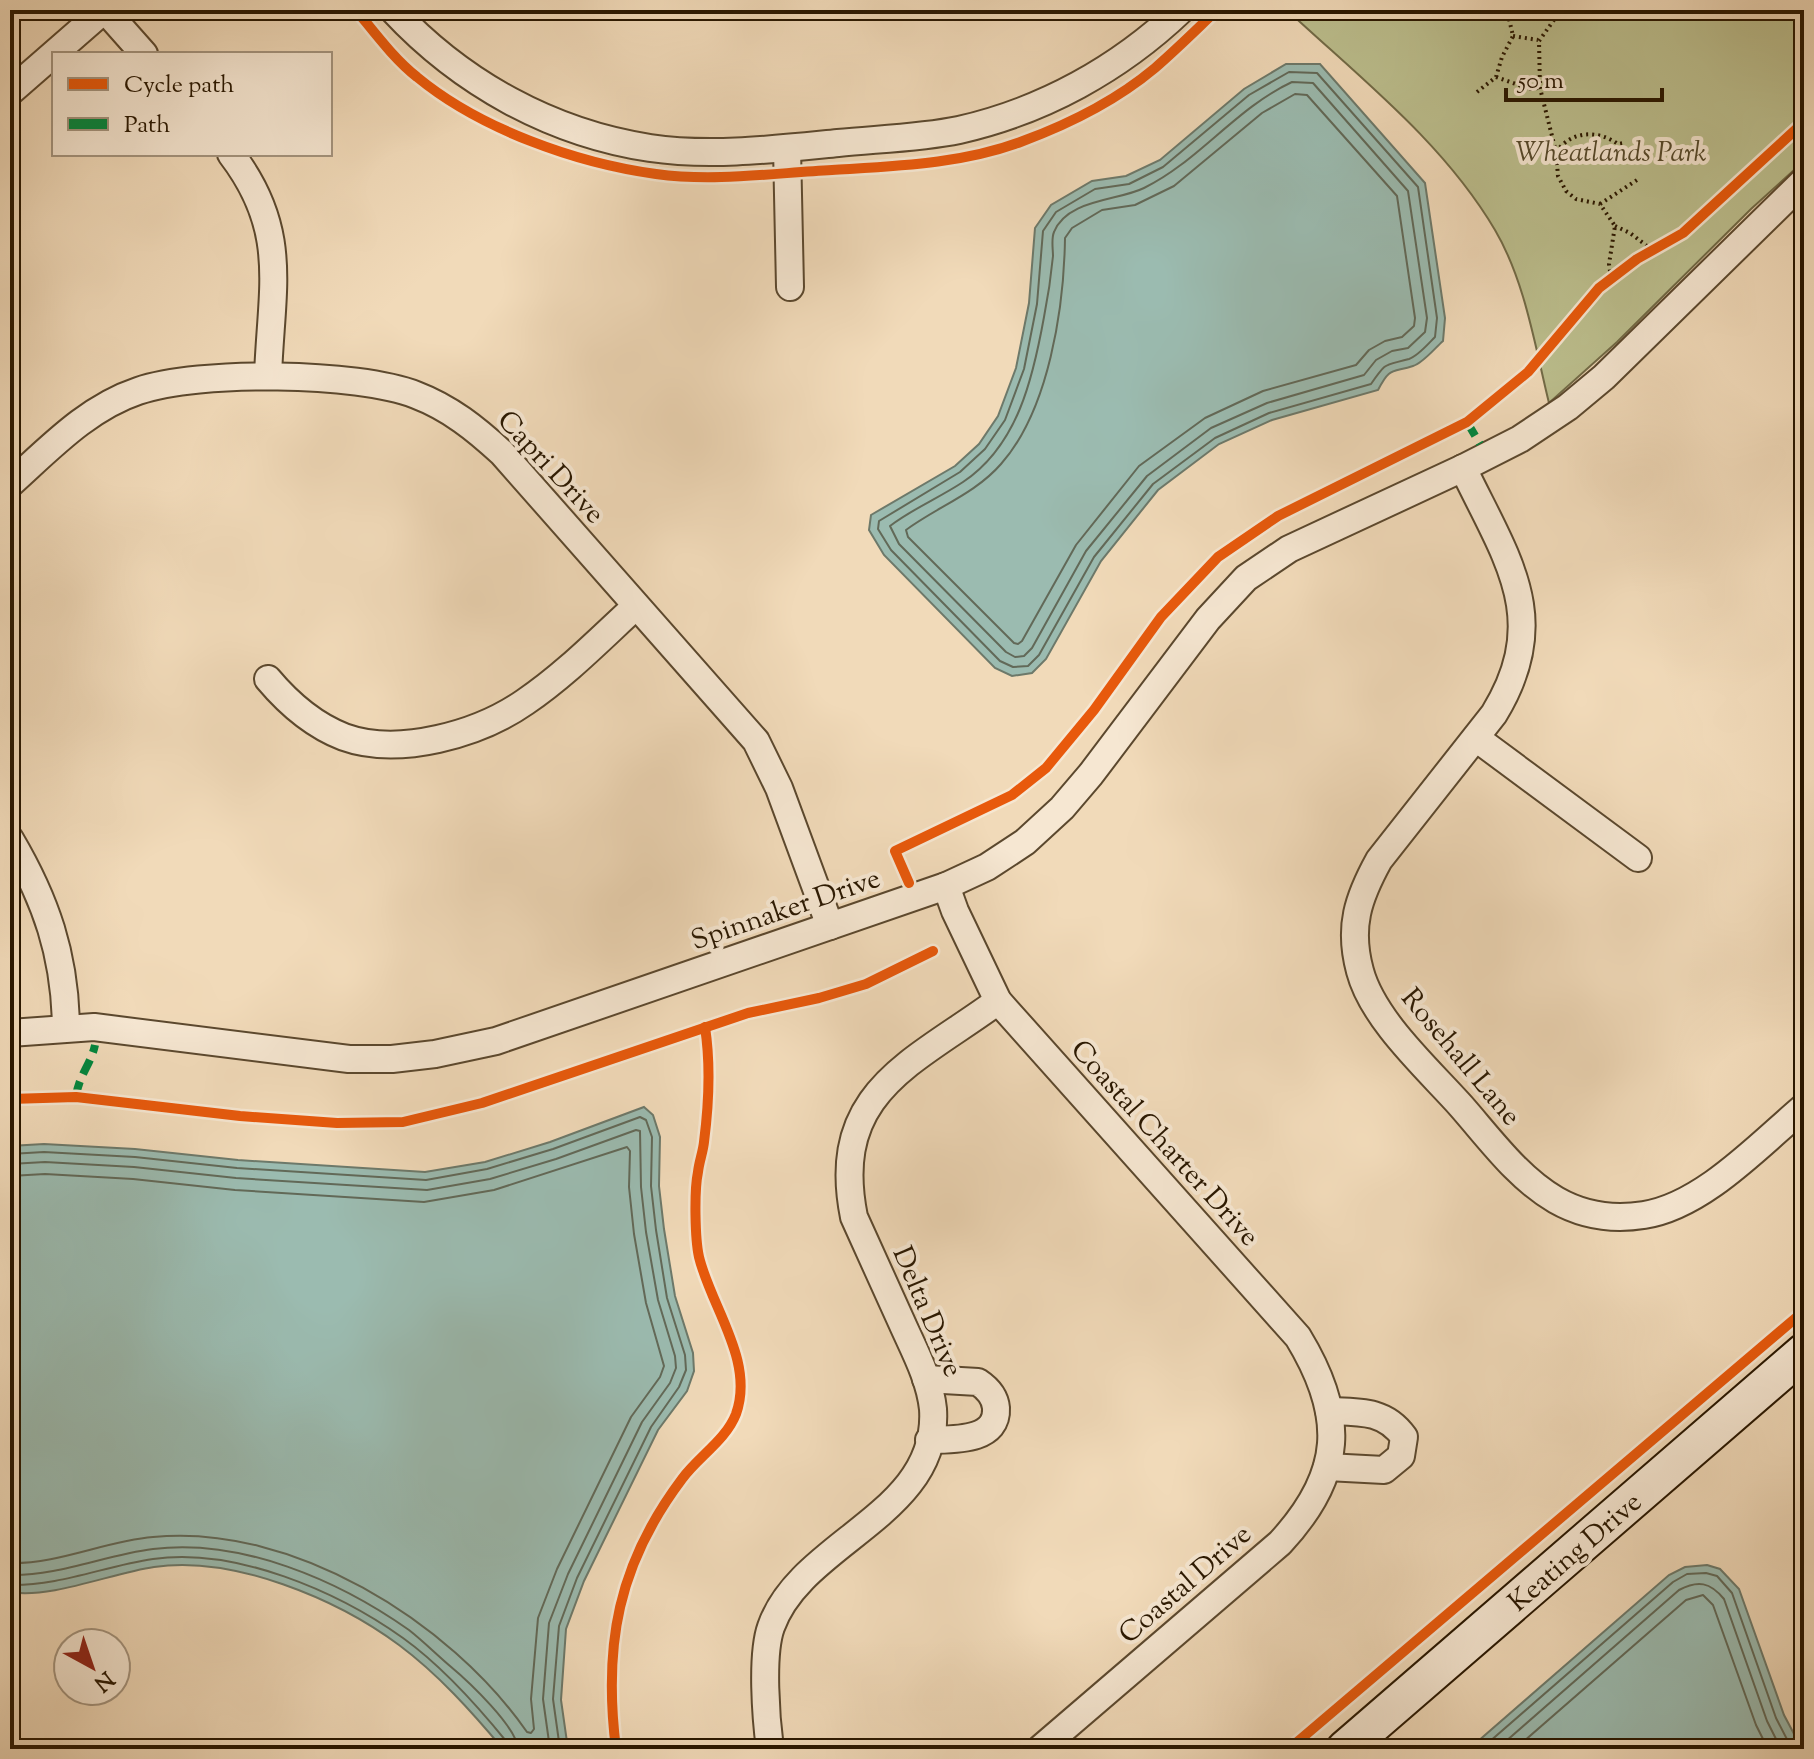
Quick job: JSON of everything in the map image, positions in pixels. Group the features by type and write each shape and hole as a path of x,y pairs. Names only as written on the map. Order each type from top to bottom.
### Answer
{"street":[{"path":"56,52 104,10 142,52"},
{"path":"393,10 436,53 496,94 570,127 651,148 694,151 787,148 959,130 1004,116 1087,81 1124,58 1181,10"},
{"path":"10,92 52,55"},
{"path":"787,148 790,287"},
{"path":"232,156 264,208 272,239 275,278 268,376"},
{"name":"Spinnaker Drive","path":"10,1033 94,1027 349,1059 392,1059 435,1054 496,1041 946,886 987,867 1025,842 1062,808 1208,619 1246,578 1289,549 1328,529 1520,439 1568,407 1604,377 1804,181"},
{"name":"Capri Drive","path":"10,484 77,424 103,407 136,391 173,382 268,376 377,384 415,395 446,409 502,453 756,741 779,788 830,926"},
{"name":"Rosehall Lane","path":"1463,468 1519,591 1523,628 1518,665 1507,693 1476,738 1379,860 1365,886 1356,912 1355,940 1360,972 1374,1002 1396,1033 1525,1178 1556,1200 1590,1216 1647,1215 1679,1204 1708,1187 1804,1107"},
{"path":"268,679 286,701 318,724 347,738 378,743 441,739 494,720 524,704 636,606"},
{"path":"1476,738 1638,858"},
{"path":"10,839 43,901 56,943 64,982 66,1027"},
{"name":"Coastal Charter Drive","path":"946,886 998,1001 1298,1337 1320,1378 1329,1411 1331,1439"},
{"name":"Delta Drive","path":"770,1749 766,1650 771,1627 785,1600 805,1577 893,1502 911,1482 929,1440 933,1408 926,1379 854,1217 848,1189 850,1158 857,1127 869,1101 885,1082 998,1001"},
{"name":"Keating Drive","path":"1345,1749 1804,1352"},
{"path":"926,1379 978,1382 993,1397 996,1407 995,1417 985,1431 962,1439 929,1440"},
{"path":"1327,1467 1384,1470 1401,1456 1404,1437 1395,1423 1374,1413 1329,1411"},
{"name":"Coastal Drive","path":"1040,1749 1280,1543 1301,1520 1318,1493 1327,1467 1331,1439"}],"path":[{"path":"1561,10 1539,41 1540,88 1556,152 1558,176 1566,191 1576,199 1600,204 1615,226 1652,249"},
{"path":"1477,92 1496,77 1513,36 1508,11"},
{"path":"1513,36 1539,41"},
{"path":"1496,77 1530,89 1540,88"},
{"path":"1556,152 1581,135 1606,135 1618,144 1624,143"},
{"path":"1600,204 1637,180"},
{"path":"1611,278 1609,264 1615,226"},
{"path":"1599,288 1624,268"}],"green space":[{"name":"Wheatlands Park","path":"1287,10 1804,10 1804,161 1617,342 1549,403 1528,314 1514,271 1495,230 1474,198 1399,112"}],"water":[{"path":"1286,64 1320,64 1425,183 1445,318 1443,341 1417,364 1389,374 1378,390 1272,420 1219,444 1158,490 1101,561 1046,659 1032,673 1012,676 995,668 884,555 869,530 871,515 955,466 979,444 998,416 1016,368 1029,303 1035,228 1051,205 1092,181 1126,176 1160,160 1244,89"},
{"path":"644,1107 653,1115 660,1137 659,1186 664,1229 675,1296 693,1353 694,1371 687,1391 658,1430 584,1581 566,1629 561,1700 568,1749 503,1749 454,1694 399,1645 315,1597 250,1574 185,1565 154,1567 63,1589 10,1592 10,1146 44,1144 135,1149 238,1160 425,1172 485,1162"},
{"path":"1707,1565 1720,1569 1739,1589 1784,1715 1802,1749 1469,1749 1669,1575 1685,1567"}],"marked path":[{"path":"1467,422 1480,444"},
{"path":"76,1097 95,1045"}],"cycle path":[{"path":"356,10 417,77 442,96 499,128 594,162 656,174 700,177 905,165 1000,149 1058,127 1125,90 1155,68 1217,10"},
{"path":"909,883 895,851 1012,795 1046,768 1094,710 1161,617 1218,557 1278,516 1467,422 1528,372 1599,288 1637,259 1683,233 1804,122"},
{"path":"10,1099 76,1097 240,1116 337,1123 403,1122 482,1103 748,1013 866,984 933,951"},
{"path":"616,1749 612,1711 614,1640 630,1574 660,1511 682,1479 731,1423 740,1394 736,1354 705,1276 697,1239 697,1180 708,1099 705,1027"},
{"path":"1289,1749 1804,1311"}]}
